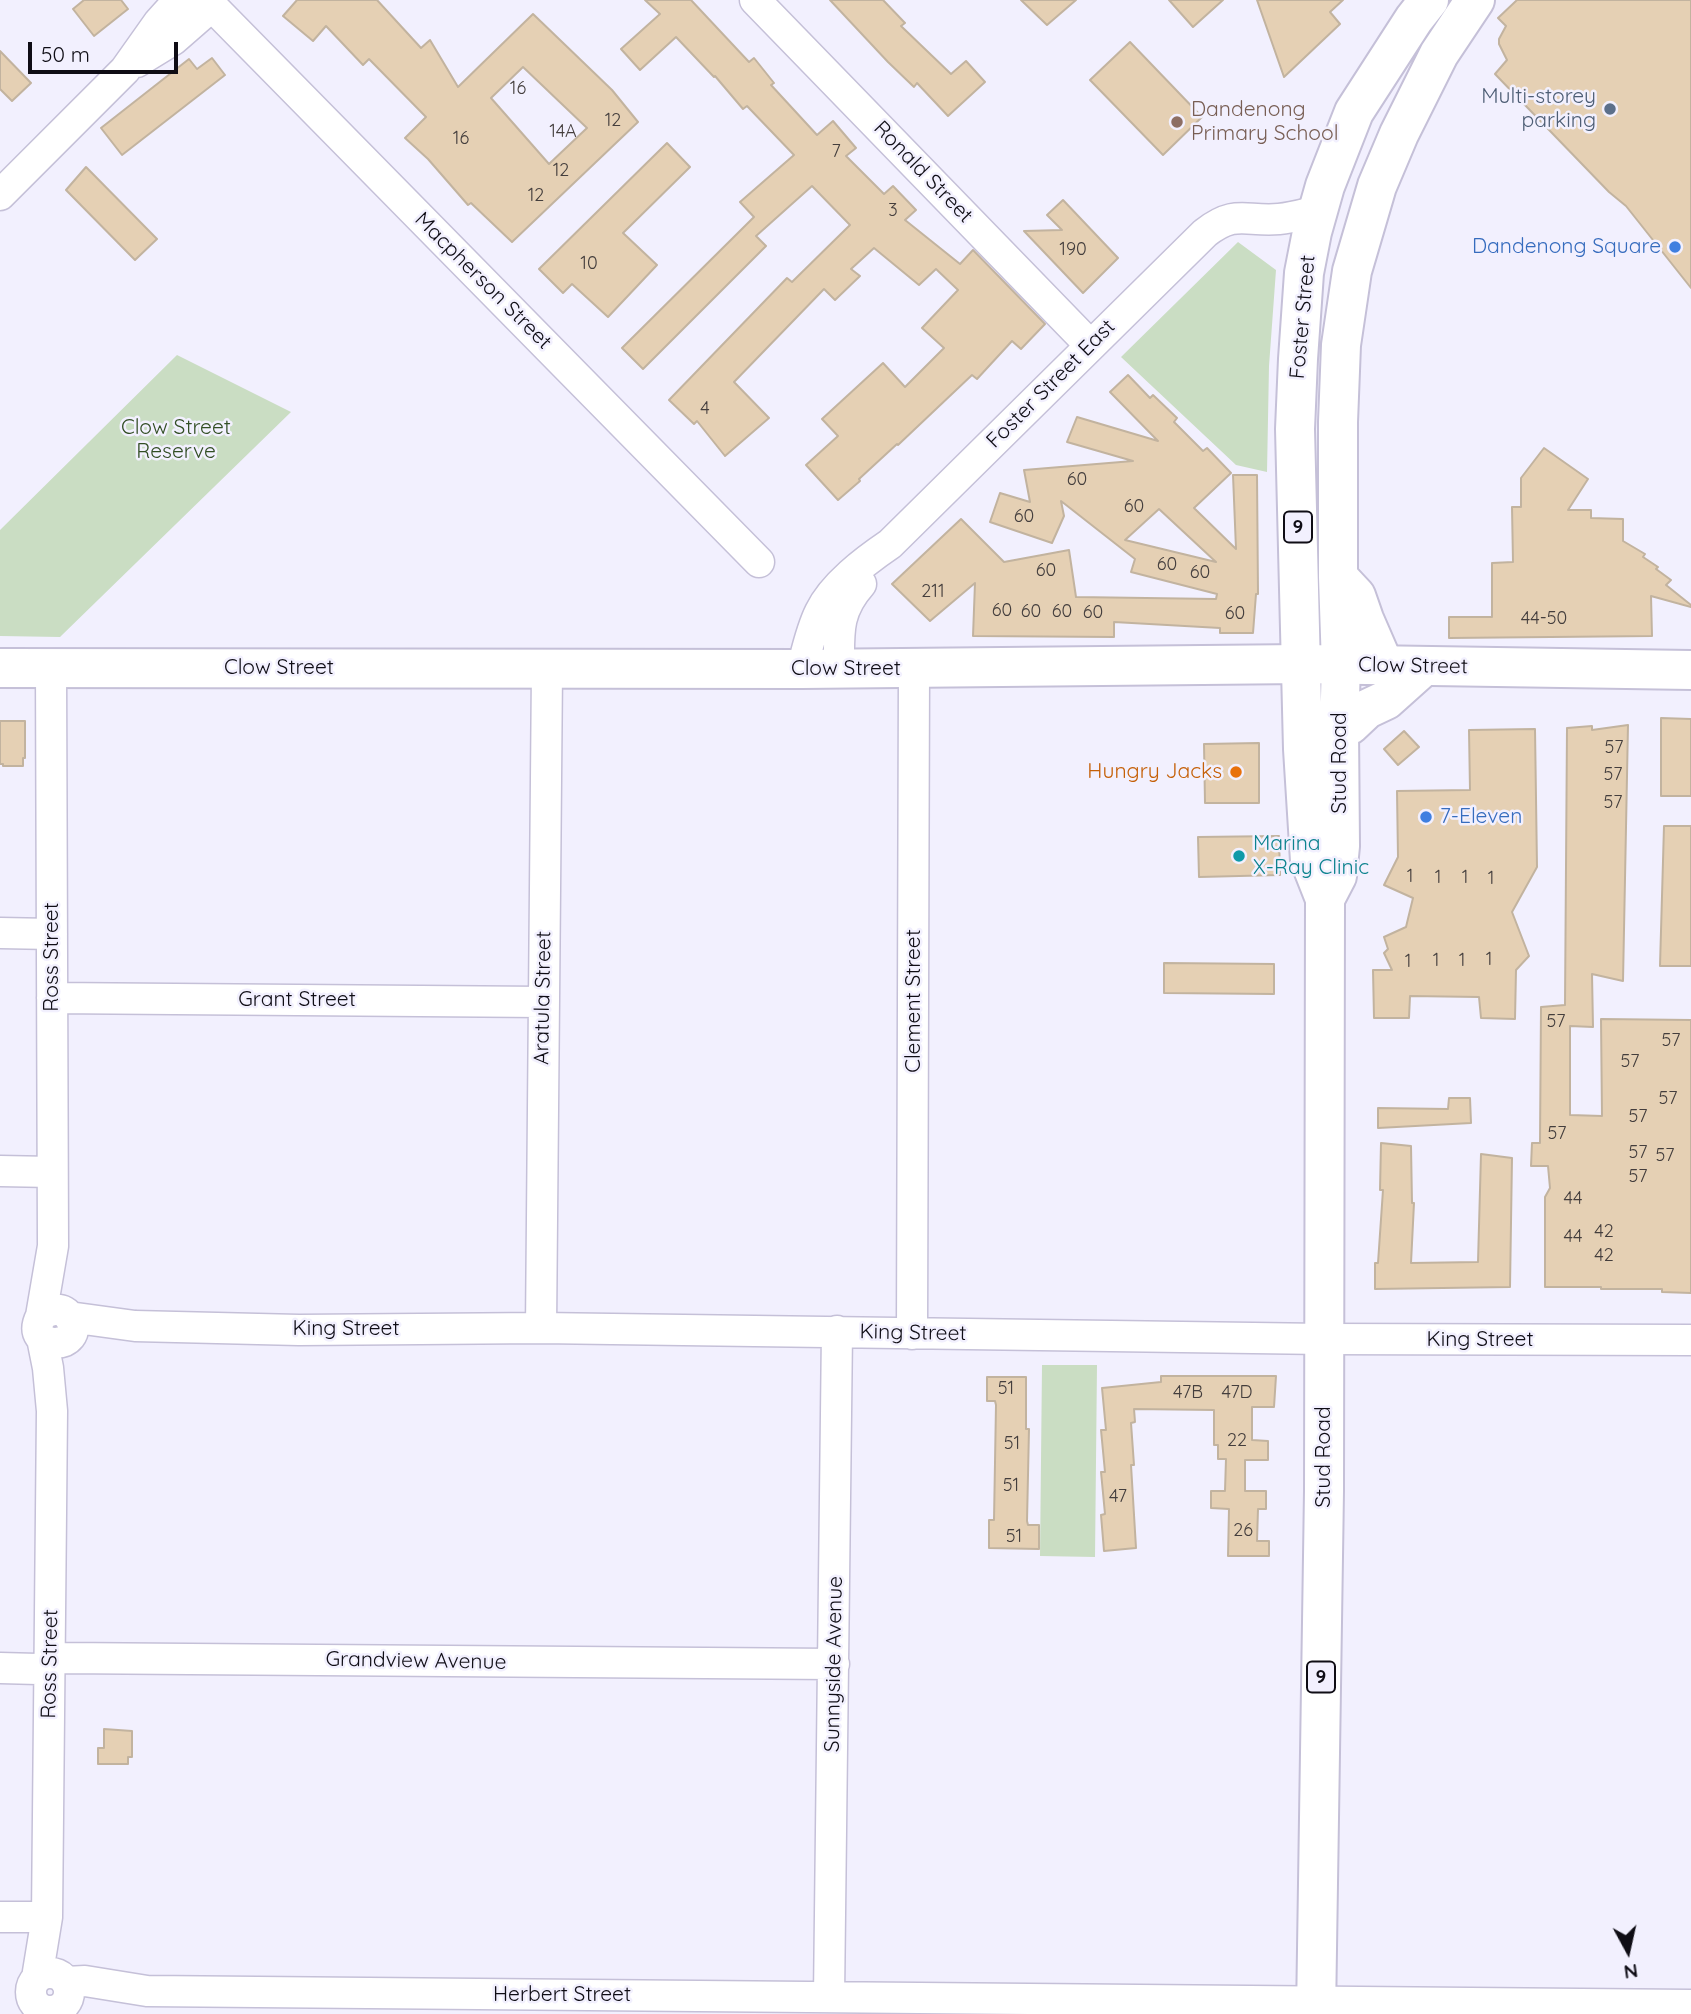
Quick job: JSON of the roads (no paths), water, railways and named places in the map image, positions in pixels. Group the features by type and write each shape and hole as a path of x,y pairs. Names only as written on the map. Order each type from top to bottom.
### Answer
{"main road":[{"name":"Foster Street","path":"1302,664 1295,429 1304,273 1318,211 1354,112 1429,0"},
{"name":"Foster Street","path":"1341,664 1338,422 1342,345 1352,271 1377,186 1399,134 1455,29 1475,0"},
{"path":"1381,70 1420,93"},
{"path":"1338,577 1356,596 1384,665"},
{"name":"Stud Road","path":"1302,664 1303,749 1310,861 1325,899 1324,1492 1316,2008"},
{"name":"Clow Street","path":"0,668 915,669 1341,664 1691,670"},
{"name":"Stud Road","path":"1325,899 1338,876 1341,664"},
{"path":"1339,729 1350,725 1367,709 1386,700 1424,666"}],"street":[{"path":"0,195 125,70 159,22 179,0"},
{"name":"Ronald Street","path":"755,0 1090,345"},
{"path":"125,70 173,40 209,3"},
{"name":"Macpherson Street","path":"209,3 759,562"},
{"name":"Foster Street East","path":"821,669 849,599 890,544 1205,233 1229,218 1279,219 1318,211"},
{"name":"Ross Street","path":"51,667 52,1172 53,1246 59,1328 52,1411 47,1917 53,1998"},
{"name":"Aratula Street","path":"541,1328 547,668"},
{"name":"Clement Street","path":"912,1334 915,669"},
{"path":"0,933 52,934"},
{"name":"Grant Street","path":"52,998 543,1002"},
{"path":"0,1171 52,1172"},
{"name":"King Street","path":"59,1328 541,1328 1324,1339 1691,1340"},
{"name":"Sunnyside Avenue","path":"830,1997 837,1331"},
{"name":"Grandview Avenue","path":"0,1668 38,1669 61,1658 834,1664"},
{"path":"0,1917 47,1917"},
{"name":"Herbert Street","path":"53,1998 85,1981 147,1991 830,1997 1316,2008 1691,2005"}],"place":[{"name":"Multi-storey parking","path":"1610,109"},
{"name":"Dandenong Primary School","path":"1177,122"},
{"name":"Dandenong Square","path":"1675,247"},
{"name":"Hungry Jacks","path":"1236,772"},
{"name":"7-Eleven","path":"1426,817"},
{"name":"Marina X-Ray Clinic","path":"1239,856"}],"park label":[{"name":"Clow Street Reserve","path":"176,440"}]}
